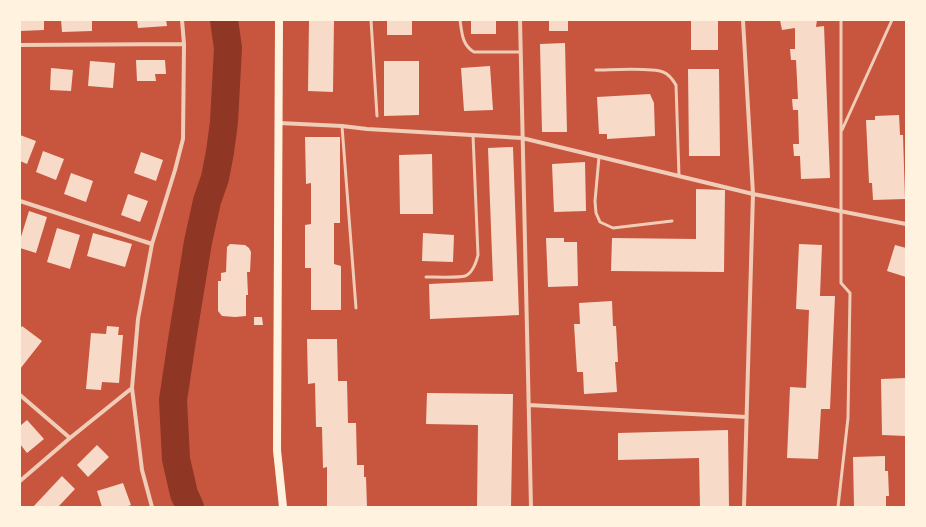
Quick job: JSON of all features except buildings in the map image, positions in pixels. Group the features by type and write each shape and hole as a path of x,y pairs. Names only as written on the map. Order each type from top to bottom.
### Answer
{"main road":[{"path":"279,20 277,450 283,507"}],"street":[{"path":"152,507 142,470 132,388 138,319 152,244 183,139 184,44 182,20"},
{"path":"520,20 531,507"},
{"path":"743,20 752,194 744,507"},
{"path":"20,45 184,44"},
{"path":"279,123 522,138 752,194 906,224"},
{"path":"20,201 152,244"},
{"path":"20,481 132,388"},
{"path":"20,395 70,438"},
{"path":"529,405 746,417"}],"lane":[{"path":"371,20 377,116"},
{"path":"460,20 464,42 468,48 474,52 520,52"},
{"path":"838,507 848,418 850,293 841,283 841,20"},
{"path":"841,132 892,20"},
{"path":"596,70 652,70 663,72 672,79 676,85 679,176"},
{"path":"342,126 356,308"},
{"path":"426,277 465,276 471,272 476,264 478,255 474,135"},
{"path":"599,157 595,201 596,213 600,222 613,228 672,221"}],"waterway":[{"path":"190,507 184,494 176,459 173,400 198,242 207,201 215,178 220,152 224,122 228,48 224,20"}]}
